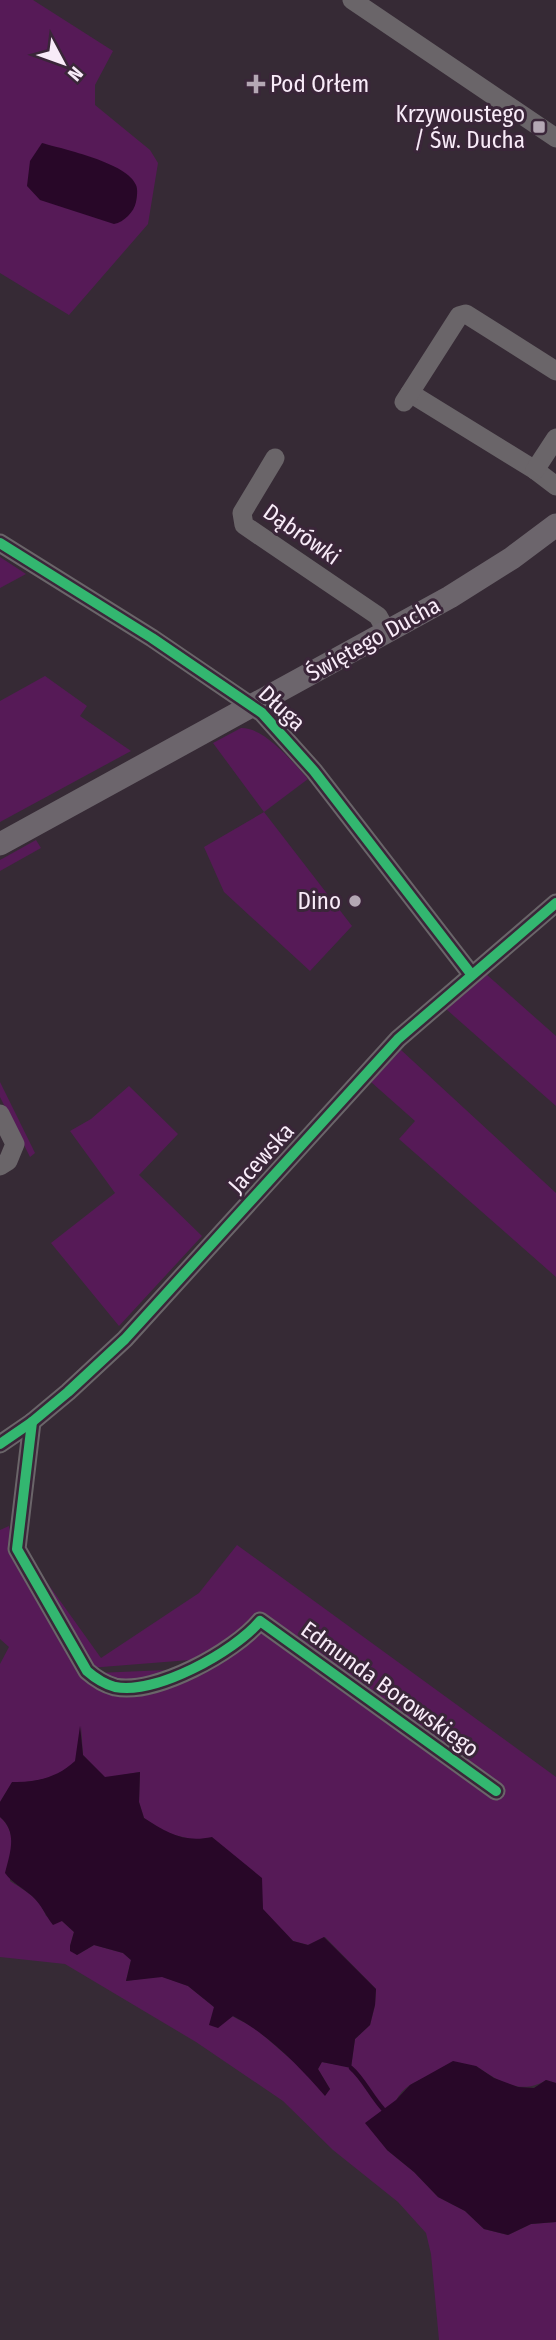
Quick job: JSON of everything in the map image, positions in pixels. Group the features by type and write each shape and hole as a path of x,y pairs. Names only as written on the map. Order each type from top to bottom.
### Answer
{"main road":[{"name":"Świętego Ducha","path":"0,844 450,597 512,558 556,525"}],"street":[{"path":"352,0 556,138"},
{"path":"556,371 466,314 458,316 407,397 535,470 556,486"},
{"path":"535,470 556,438"},
{"name":"Dąbrówki","path":"275,458 242,513 244,525 378,616 387,632"},
{"name":"Długa","path":"0,543 152,638 262,713 314,771 471,974"},
{"name":"Jacewska","path":"0,1444 32,1422 125,1339 398,1039 556,903"},
{"path":"0,1114 15,1144 8,1161 0,1166"},
{"name":"Edmunda Borowskiego","path":"32,1422 17,1549 87,1671 102,1682 115,1687 133,1688 162,1681 218,1654 251,1632 260,1621 496,1791"}],"shaded area":[{"path":"0,0 33,0 113,51 95,85 95,105 150,150 158,163 148,224 69,315 0,273"},
{"path":"42,143 94,158 131,177 137,191 131,213 114,224 40,200 27,186 30,161"},
{"path":"0,557 26,574 0,588"},
{"path":"45,676 87,706 80,716 131,751 0,822 0,701"},
{"path":"241,728 250,729 268,739 308,779 264,812 213,743"},
{"path":"264,812 352,926 310,971 224,892 204,847"},
{"path":"36,840 41,848 0,871 0,860"},
{"path":"486,974 556,1036 556,1106 446,1009"},
{"path":"401,1050 556,1193 556,1277 399,1139 415,1121 371,1082"},
{"path":"0,1082 35,1153 30,1157 0,1097"},
{"path":"129,1086 178,1134 139,1175 202,1236 119,1326 51,1243 115,1193 70,1131 91,1119"},
{"path":"9,1526 13,1550 85,1674 135,1692 190,1660 89,1668 23,1549 101,1658 199,1593 237,1545 556,1777 556,2083 546,2080 537,2085 519,2087 501,2081 476,2066 420,2080 402,2092 396,2101 387,2150 414,2172 438,2197 465,2211 484,2229 508,2235 531,2224 556,2222 556,2340 439,2340 431,2254 426,2233 398,2202 333,2150 283,2101 196,2042 65,1964 0,1957 0,1817 6,1823 12,1838 10,1881 36,1900 46,1916 62,1921 74,1932 70,1946 77,1955 94,1945 123,1953 131,1960 126,1981 161,1976 188,1986 214,2007 255,2028 303,2070 325,2095 330,2089 318,2069 321,2062 351,2067 355,2039 370,2025 375,2005 376,1989 325,1937 308,1945 293,1941 195,1840 166,1833 144,1818 139,1802 140,1772 105,1778 83,1755 81,1726 78,1753 71,1767 47,1778 12,1783 0,1802 0,1664 9,1647 0,1639 0,1530"},
{"path":"166,1670 134,1684 97,1673"},
{"path":"80,1726 83,1755 105,1777 140,1772 139,1802 144,1818 184,1838 212,1837 262,1878 263,1909 293,1941 308,1945 324,1937 376,1989 370,2025 355,2039 351,2068 322,2062 318,2069 330,2089 325,2096 305,2073 246,2023 233,2016 218,2028 209,2025 214,2007 188,1986 162,1977 126,1981 131,1960 123,1953 94,1945 77,1955 70,1951 74,1932 62,1921 53,1925 35,1899 5,1873 11,1836 6,1823 0,1817 0,1802 12,1782 46,1778 75,1761"},
{"path":"453,2061 476,2066 494,2078 518,2087 534,2088 546,2080 556,2083 556,2222 531,2224 508,2235 484,2229 465,2211 438,2197 414,2172 387,2150 365,2123 396,2100 410,2085"}],"waterway":[{"path":"351,2068 383,2109"}],"cycle path":[{"path":"0,543 152,638 262,713 314,771 471,974"},
{"path":"0,1444 68,1392 125,1339 398,1039 556,903"},
{"path":"32,1422 17,1549 90,1674 115,1687 132,1688 172,1678 214,1658 260,1621 496,1791"}],"place":[{"name":"Pod Orłem","path":"256,84"},
{"name":"Krzywoustego / Św. Ducha","path":"539,127"},
{"name":"Dino","path":"355,901"}]}
